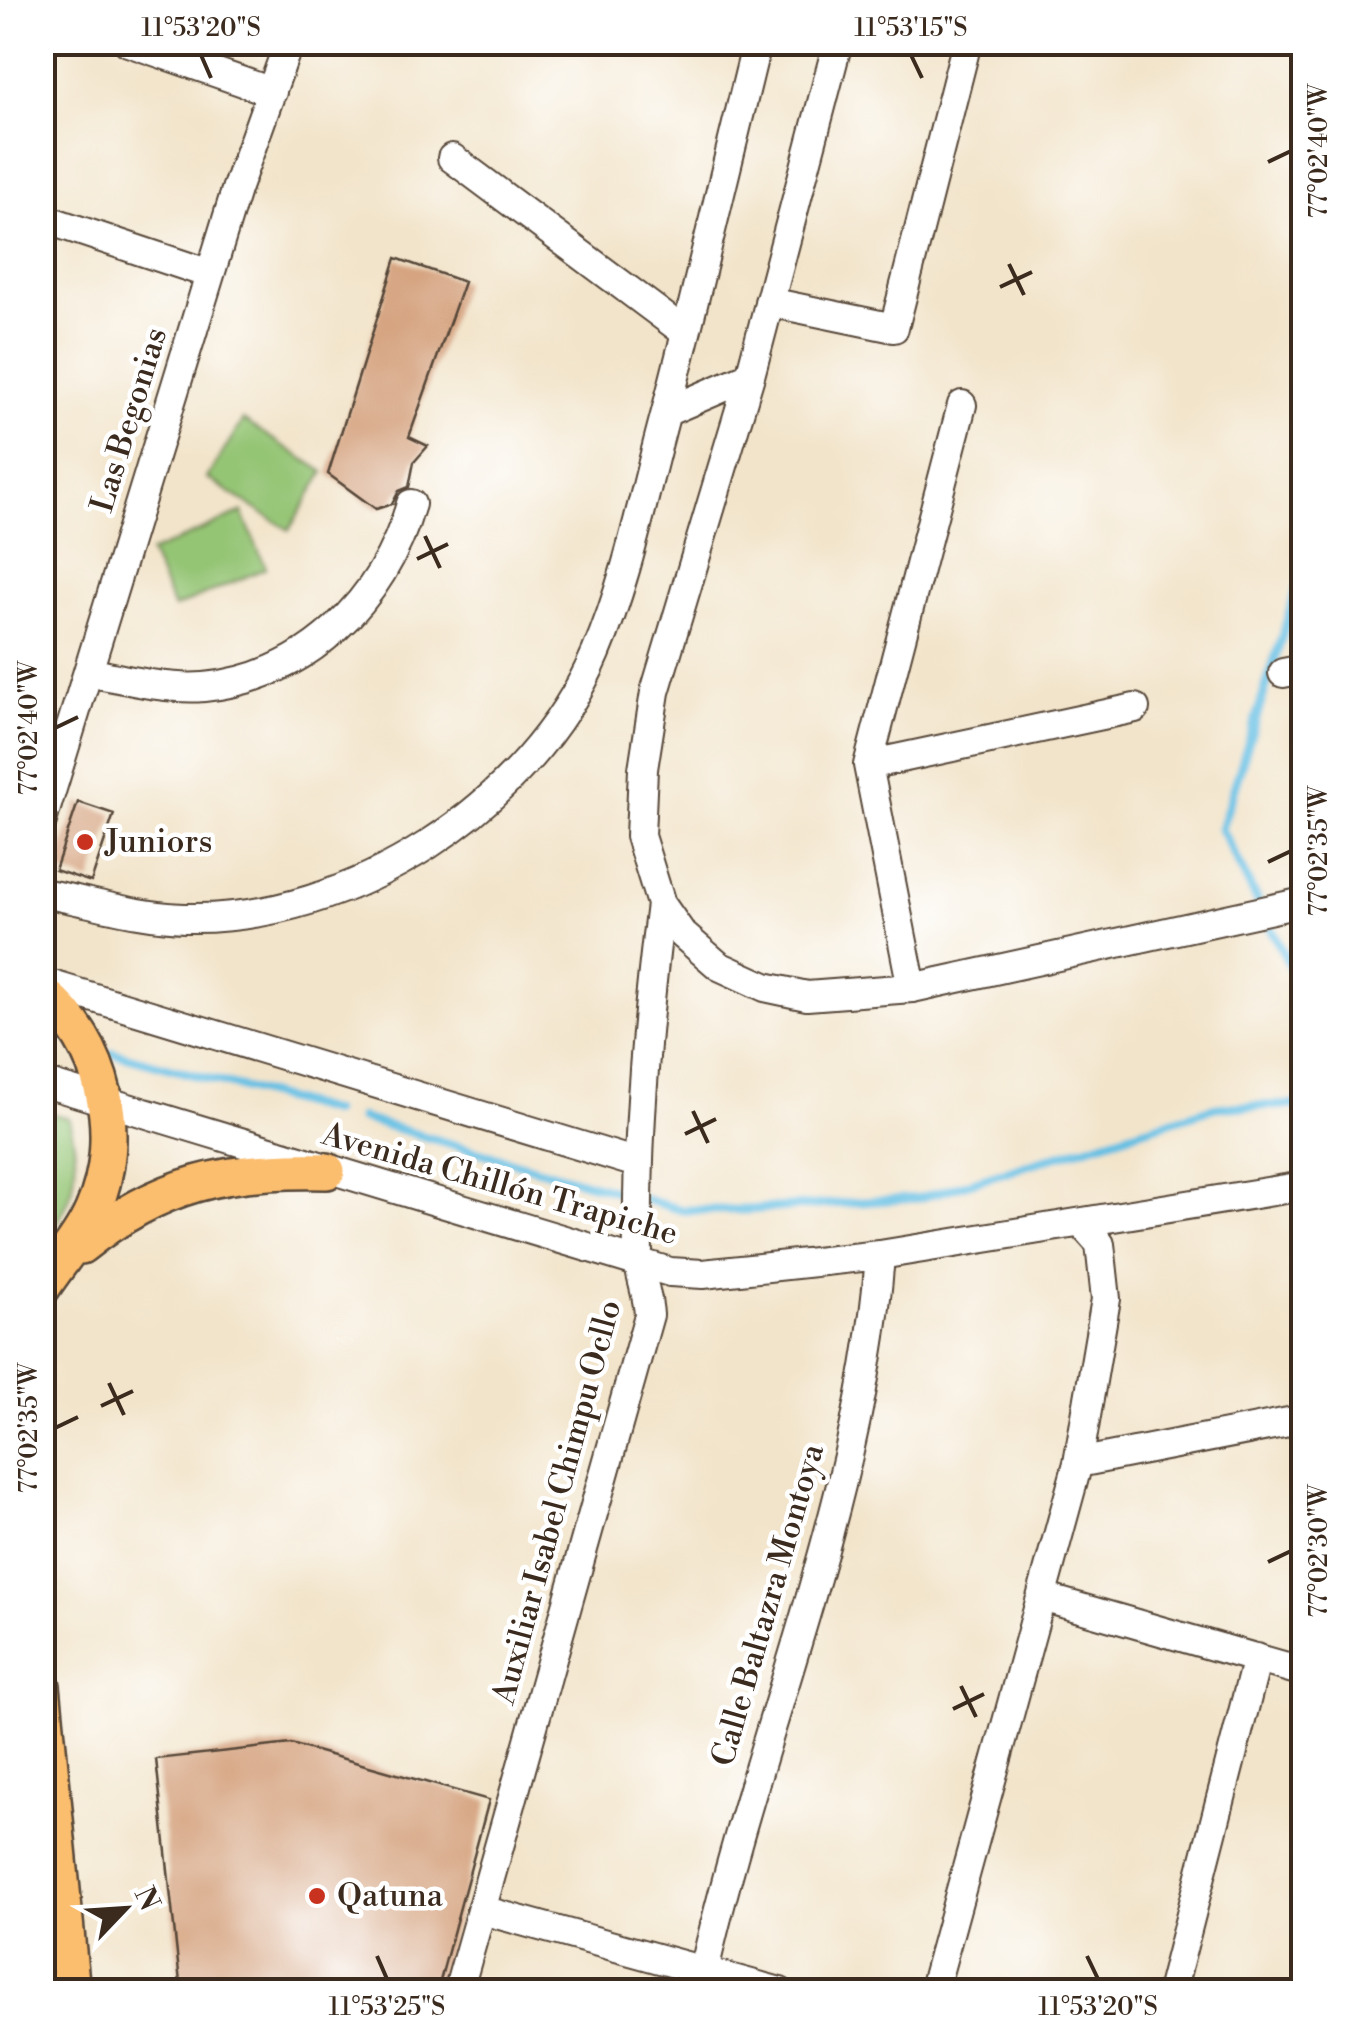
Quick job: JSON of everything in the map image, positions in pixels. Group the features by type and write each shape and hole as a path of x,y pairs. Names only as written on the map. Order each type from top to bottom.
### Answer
{"main road":[{"path":"42,993 80,1033 96,1066 105,1100 108,1161 92,1213 52,1275"},
{"path":"52,1275 110,1222 172,1189 251,1173 327,1172"},
{"path":"42,1686 72,1992"}],"street":[{"path":"128,42 272,92"},
{"name":"Las Begonias","path":"42,822 210,274 290,42"},
{"path":"42,894 184,918 273,910 337,889 446,837 520,771 596,655 666,412 757,42"},
{"path":"838,42 750,376 652,712 640,836 662,904 682,934 719,966 765,987 807,996 912,988 1304,902"},
{"path":"769,302 894,328 967,42"},
{"path":"452,158 686,333"},
{"path":"42,218 210,274"},
{"path":"666,412 750,376"},
{"path":"912,988 868,765 962,405"},
{"path":"88,672 201,687 244,680 290,661 340,627 370,595 400,541 411,504"},
{"path":"868,765 1135,708"},
{"name":"Auxiliar Isabel Chimpu Ocllo","path":"458,1992 649,1315 648,1294 638,1262 637,1163 646,1025 662,904"},
{"name":"Avenida Chillón Trapiche","path":"42,982 637,1163"},
{"name":"Avenida Chillón Trapiche","path":"42,1082 327,1172 670,1272 703,1274 880,1255 1304,1186"},
{"path":"933,1992 1078,1463 1106,1300 1100,1244 1083,1225"},
{"name":"Calle Baltazra Montoya","path":"704,1970 846,1461 870,1350 880,1255"},
{"path":"1078,1463 1304,1419"},
{"path":"1042,1597 1304,1672"},
{"path":"1171,1992 1258,1658"},
{"path":"482,1910 780,1992"}],"green space":[{"path":"243,420 324,472 289,530 207,478"},
{"path":"242,512 266,568 174,608 150,553"},
{"path":"43,1111 69,1118 75,1169 63,1213 43,1243"}],"building":[{"path":"396,258 464,282 409,437 428,446 414,462 409,487 399,491 392,504 376,509 328,474"},
{"name":"Juniors","path":"78,802 114,814 91,882 55,870"},
{"name":"Qatuna","path":"291,1744 489,1800 437,1992 181,1992 156,1759"}],"waterway":[{"path":"1304,567 1221,829 1304,994"},
{"path":"42,1031 60,1035"},
{"path":"113,1053 332,1112"},
{"path":"360,1118 682,1210 746,1210 920,1198 1216,1107 1304,1105"}],"place":[{"name":"Juniors","path":"85,842"},
{"name":"Qatuna","path":"317,1896"}]}
